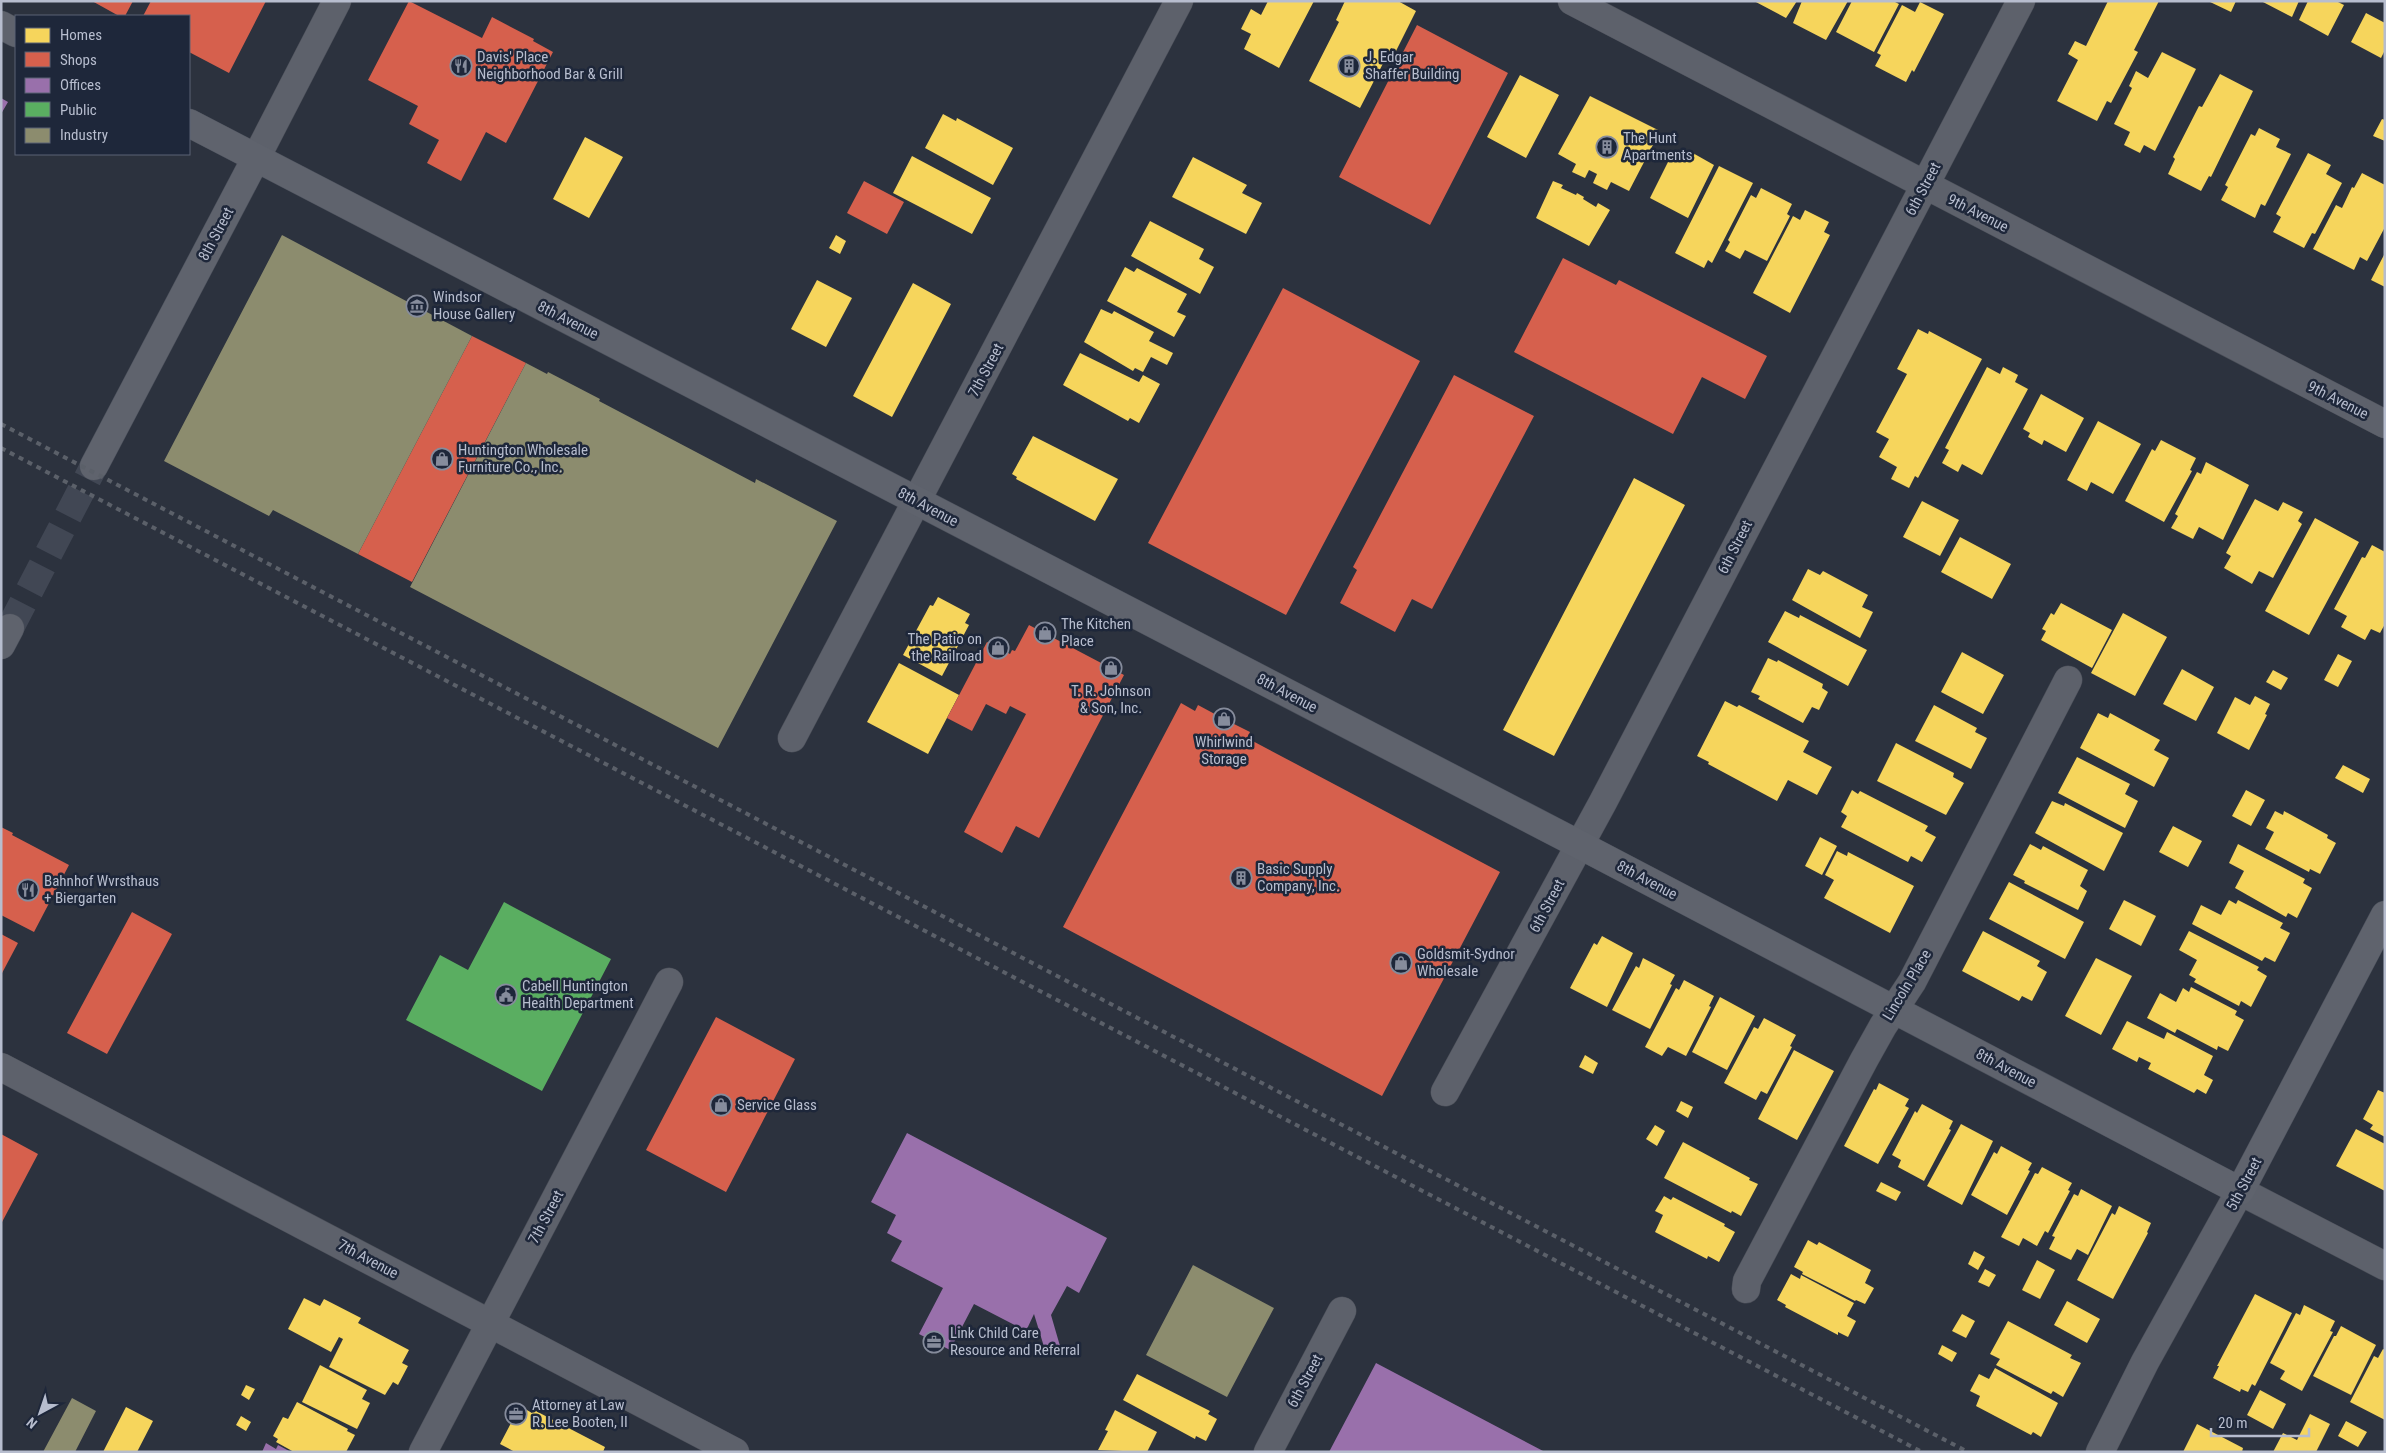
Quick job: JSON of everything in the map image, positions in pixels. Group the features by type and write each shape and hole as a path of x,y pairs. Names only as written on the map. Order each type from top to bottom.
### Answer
{"main road":[{"path":"1,25 15,32"},
{"name":"8th Avenue","path":"190,124 1580,845 2240,1191"},
{"name":"8th Street","path":"94,466 256,158"},
{"name":"5th Street","path":"2240,1191 2385,915"}],"street":[{"name":"8th Street","path":"256,158 337,1"},
{"name":"7th Street","path":"792,738 1179,1"},
{"name":"9th Avenue","path":"1572,1 2385,424"},
{"name":"6th Street","path":"1445,1092 1580,845 2021,1"},
{"name":"Lincoln Place","path":"1746,1289 1747,1281 1867,1054 1912,982 2068,680"},
{"name":"7th Street","path":"423,1452 669,982"},
{"name":"7th Avenue","path":"4,1069 735,1452"},
{"name":"8th Avenue","path":"2240,1191 2385,1266"},
{"name":"5th Street","path":"2100,1452 2145,1362 2240,1191"},
{"name":"6th Street","path":"1268,1452 1342,1311"}],"building: Homes":[{"path":"1268,1 1314,1 1279,68 1244,49 1251,34 1241,29 1251,9 1261,15"},
{"name":"J. Edgar Shaffer Building","path":"1345,1 1398,1 1416,11 1396,51 1391,48 1360,108 1309,81 1339,22 1336,20"},
{"path":"1754,1 1797,1 1786,18"},
{"path":"1802,1 1848,1 1826,40 1793,23"},
{"path":"1852,1 1893,1 1899,4 1874,52 1836,32"},
{"path":"2108,1 2159,1 2134,50 2138,52 2111,103 2107,101 2097,121 2057,101 2078,60 2068,54 2075,41 2086,46"},
{"path":"2208,1 2236,1 2231,12"},
{"path":"2261,1 2299,1 2292,17"},
{"path":"2308,1 2336,1 2344,5 2328,36 2299,20"},
{"path":"1920,2 1944,14 1914,72 1912,70 1906,82 1875,66 1881,55 1877,53 1902,5 1915,12"},
{"path":"2366,13 2385,23 2385,50 2381,58 2351,42"},
{"path":"2162,52 2196,69 2155,151 2144,145 2140,153 2124,145 2130,132 2114,124 2132,88 2129,86 2136,71 2148,78"},
{"path":"2220,74 2253,91 2211,177 2209,176 2201,191 2168,174 2175,159 2173,157 2199,106 2202,107"},
{"path":"1520,75 1559,95 1526,158 1487,137"},
{"name":"The Hunt Apartments","path":"1590,96 1658,130 1654,138 1656,139 1629,191 1611,182 1607,190 1593,183 1597,174 1589,170 1585,178 1572,172 1576,164 1558,154"},
{"path":"943,114 956,121 957,118 1013,148 993,185 925,148"},
{"path":"2382,119 2385,120 2385,141 2373,136"},
{"path":"2259,128 2280,139 2276,147 2291,154 2265,206 2261,204 2255,218 2221,200 2228,187 2225,185 2251,134 2255,136"},
{"path":"585,137 623,157 589,218 553,199"},
{"path":"1691,152 1714,165 1688,218 1650,198 1672,154 1686,161"},
{"path":"2308,153 2331,165 2326,174 2342,183 2315,234 2312,233 2304,248 2273,232 2281,217 2276,214"},
{"path":"912,156 991,198 972,234 893,193"},
{"path":"1193,157 1247,185 1242,193 1262,203 1246,234 1172,197"},
{"path":"1719,166 1753,183 1712,263 1708,260 1704,268 1675,253"},
{"path":"2362,173 2385,185 2385,227 2367,261 2360,257 2354,270 2313,249 2336,205 2342,208 2352,187 2354,188"},
{"path":"1553,181 1563,185 1561,188 1584,197 1583,199 1596,207 1598,203 1610,210 1589,246 1536,218"},
{"path":"1761,188 1792,204 1787,214 1790,216 1767,261 1745,250 1740,259 1725,251 1730,242 1728,240 1751,195 1756,198"},
{"path":"1805,210 1829,222 1824,232 1830,235 1790,313 1753,293 1793,216 1800,220"},
{"path":"1150,221 1204,249 1199,259 1214,267 1200,294 1131,256"},
{"path":"836,235 846,241 840,254 829,248"},
{"path":"2385,253 2385,287 2371,280"},
{"path":"1125,267 1134,272 1137,268 1187,294 1177,312 1186,316 1174,337 1107,301"},
{"path":"817,280 852,298 826,347 791,329"},
{"path":"913,283 951,304 892,417 853,396"},
{"path":"1101,309 1112,314 1114,311 1154,332 1149,341 1173,353 1167,365 1151,357 1143,372 1135,368 1133,371 1084,342"},
{"path":"1918,329 1928,334 1929,331 1982,359 1918,478 1915,476 1909,488 1891,479 1897,467 1879,457 1889,439 1876,432 1907,374 1897,369"},
{"path":"1080,353 1139,382 1143,375 1160,384 1139,423 1130,418 1128,421 1063,385"},
{"path":"1987,367 2000,374 2003,367 2018,375 2015,382 2028,389 1982,475 1962,464 1958,472 1942,463 1949,450 1945,448"},
{"path":"2041,394 2084,418 2066,452 2044,440 2042,445 2028,437 2030,433 2023,429"},
{"path":"2098,421 2141,444 2113,494 2091,482 2087,491 2067,480"},
{"path":"1033,436 1118,479 1095,521 1016,479 1017,477 1012,474"},
{"path":"2161,440 2196,458 2190,470 2192,471 2164,522 2125,501 2152,449 2155,451"},
{"path":"2206,462 2249,485 2223,540 2199,527 2193,539 2171,528 2178,516 2175,514 2197,472 2201,474"},
{"path":"1634,478 1685,505 1554,756 1503,730"},
{"path":"2255,499 2278,511 2283,502 2303,512 2298,521 2302,524 2273,578 2259,571 2252,584 2224,568 2231,556 2226,553"},
{"path":"1922,501 1959,520 1940,556 1903,537"},
{"path":"2315,518 2359,542 2309,635 2265,611"},
{"path":"1960,537 2011,564 1992,599 1941,572"},
{"path":"2372,545 2385,552 2385,624 2380,633 2371,629 2365,640 2341,627 2347,616 2334,609 2362,557 2365,558"},
{"path":"1808,569 1820,575 1823,571 1868,595 1862,607 1873,612 1860,638 1792,600"},
{"path":"938,597 970,614 965,623 969,625 942,676 903,655 930,605 933,606"},
{"path":"2061,603 2112,630 2092,668 2041,640 2046,631 2042,629 2051,613 2054,615"},
{"path":"1785,611 1799,618 1800,615 1867,650 1848,686 1768,642"},
{"path":"2123,613 2167,637 2135,696 2091,673"},
{"path":"1962,652 2004,675 1983,714 1941,692"},
{"path":"2338,654 2352,661 2338,687 2324,680"},
{"path":"1768,658 1777,662 1778,660 1823,684 1822,688 1828,692 1819,710 1812,707 1803,723 1758,699 1760,696 1751,692"},
{"path":"899,663 959,695 928,754 867,722"},
{"path":"2182,669 2214,687 2196,721 2163,704"},
{"path":"2273,670 2288,678 2281,690 2266,682"},
{"path":"2255,696 2270,704 2265,714 2267,715 2249,750 2217,733 2235,697 2250,705"},
{"path":"1725,701 1737,707 1739,705 1809,741 1803,752 1832,767 1817,795 1788,780 1777,801 1708,764 1709,762 1697,756"},
{"path":"1934,705 1977,728 1975,732 1987,738 1971,769 1915,741"},
{"path":"2098,713 2108,718 2110,713 2160,740 2154,750 2169,758 2154,787 2080,748"},
{"path":"1896,743 1954,773 1953,777 1964,783 1946,815 1877,781"},
{"path":"2077,757 2130,784 2125,794 2138,801 2125,828 2058,793"},
{"path":"2343,765 2370,779 2363,793 2335,778"},
{"path":"1852,790 1858,794 1860,791 1928,826 1925,831 1936,837 1922,862 1911,856 1908,862 1841,827 1847,816 1841,812"},
{"path":"2246,790 2265,800 2251,826 2232,816"},
{"path":"2052,801 2064,806 2065,803 2123,833 2104,871 2035,833"},
{"path":"2275,811 2283,815 2284,811 2328,835 2327,838 2336,843 2320,874 2310,869 2309,872 2265,849 2274,832 2266,828"},
{"path":"2173,826 2202,841 2188,867 2159,852"},
{"path":"1820,837 1837,846 1822,875 1805,866"},
{"path":"2030,844 2041,850 2043,846 2088,870 2080,886 2087,891 2078,910 2024,883 2025,881 2013,875"},
{"path":"2238,844 2305,879 2303,883 2312,888 2297,918 2288,913 2286,917 2235,888 2244,871 2229,863"},
{"path":"1837,851 1847,856 1848,852 1914,886 1890,933 1824,898 1834,880 1825,875"},
{"path":"2009,882 2084,922 2065,959 1989,919"},
{"path":"2124,900 2156,916 2141,946 2109,929"},
{"path":"2229,900 2236,904 2238,900 2283,923 2280,928 2290,933 2275,962 2265,957 2262,961 2192,924 2201,905 2221,915"},
{"path":"1983,931 2040,961 2037,966 2047,972 2032,1001 2022,996 2019,1001 1962,971"},
{"path":"2189,931 2259,967 2257,970 2267,976 2251,1007 2241,1001 2239,1006 2194,982 2196,979 2189,975 2197,960 2179,950"},
{"path":"1602,936 1633,953 1607,1007 1570,988 1594,943 1597,945"},
{"path":"1643,958 1675,975 1650,1029 1612,1010 1636,966 1639,968"},
{"path":"2096,958 2132,976 2101,1035 2065,1016"},
{"path":"1684,980 1714,996 1709,1006 1711,1007 1686,1056 1668,1047 1662,1056 1645,1047 1676,988 1679,990"},
{"path":"2191,987 2237,1011 2235,1015 2244,1020 2228,1051 2218,1046 2217,1050 2177,1029 2175,1033 2147,1018 2160,993 2176,1002 2183,988 2189,992"},
{"path":"1720,997 1755,1016 1727,1070 1692,1052"},
{"path":"1764,1018 1796,1035 1790,1046 1792,1047 1767,1094 1761,1091 1756,1100 1724,1083 1754,1027 1758,1029"},
{"path":"2127,1021 2164,1039 2167,1032 2213,1056 2204,1075 2213,1080 2206,1094 2197,1089 2194,1093 2148,1069 2151,1063 2139,1057 2137,1062 2112,1049"},
{"path":"1794,1050 1834,1071 1797,1140 1758,1119"},
{"path":"1585,1055 1598,1063 1593,1074 1579,1067"},
{"path":"1879,1083 1909,1099 1905,1106 1909,1108 1878,1164 1844,1146"},
{"path":"2378,1090 2385,1093 2385,1137 2370,1129 2373,1125 2363,1119"},
{"path":"1681,1101 1693,1107 1688,1118 1676,1111"},
{"path":"1922,1104 1953,1121 1949,1129 1951,1130 1924,1181 1898,1167 1901,1160 1892,1155 1915,1111 1917,1113"},
{"path":"1961,1124 1993,1141 1962,1205 1927,1186"},
{"path":"1655,1125 1665,1131 1657,1146 1646,1139"},
{"path":"2356,1129 2385,1144 2385,1191 2336,1166"},
{"path":"1683,1142 1758,1184 1741,1216 1732,1211 1731,1213 1664,1178"},
{"path":"2001,1146 2032,1163 2028,1170 2030,1171 2007,1215 1971,1195 1994,1152 1997,1154"},
{"path":"2042,1167 2072,1183 2068,1190 2070,1191 2048,1233 2045,1231 2037,1246 2023,1238 2019,1246 2001,1237 2035,1173 2038,1174"},
{"path":"1881,1182 1901,1192 1896,1201 1876,1191"},
{"path":"2081,1189 2112,1206 2088,1255 2077,1249 2071,1260 2049,1249 2055,1237 2052,1236 2074,1194 2078,1196"},
{"path":"1664,1196 1671,1200 1673,1197 1725,1224 1724,1226 1735,1232 1719,1262 1708,1256 1707,1259 1655,1232 1663,1215 1655,1211"},
{"path":"2119,1206 2151,1223 2148,1233 2113,1299 2077,1280 2112,1213 2115,1215"},
{"path":"1808,1240 1817,1245 1819,1242 1871,1270 1865,1283 1874,1288 1865,1304 1855,1301 1802,1274 1803,1272 1794,1267"},
{"path":"1974,1251 1985,1257 1978,1270 1968,1264"},
{"path":"2037,1260 2055,1270 2040,1299 2022,1290"},
{"path":"1985,1269 1996,1275 1989,1287 1978,1282"},
{"path":"1791,1274 1800,1279 1801,1275 1854,1303 1847,1316 1856,1321 1848,1337 1838,1332 1838,1335 1785,1307 1786,1305 1777,1300"},
{"path":"2255,1294 2292,1313 2255,1386 2252,1384 2248,1392 2241,1389 2240,1392 2213,1378 2219,1366 2217,1366"},
{"path":"304,1298 320,1306 324,1299 361,1318 358,1323 409,1350 402,1363 408,1366 398,1385 393,1382 385,1395 329,1367 343,1339 339,1337 331,1352 288,1329"},
{"path":"2067,1301 2100,1319 2087,1343 2054,1325"},
{"path":"2304,1305 2335,1321 2330,1331 2333,1332 2302,1391 2280,1379 2285,1371 2270,1363 2296,1313 2300,1315"},
{"path":"1962,1314 1975,1321 1966,1338 1952,1331"},
{"path":"2008,1321 2072,1355 2070,1358 2081,1363 2063,1397 2053,1391 2051,1394 1996,1365 2000,1359 1990,1354"},
{"path":"2341,1326 2376,1345 2351,1395 2313,1376"},
{"path":"1942,1345 1957,1353 1952,1362 1938,1354"},
{"path":"2383,1349 2385,1350 2385,1420 2350,1402 2374,1356 2378,1358"},
{"path":"320,1365 367,1390 362,1399 370,1403 357,1429 302,1402"},
{"path":"1995,1368 2058,1403 2041,1437 2033,1432 2031,1435 1976,1406 1980,1396 1970,1391 1979,1374 1989,1379"},
{"path":"1137,1374 1210,1411 1208,1414 1217,1419 1206,1441 1196,1436 1195,1439 1123,1400"},
{"path":"246,1385 255,1389 249,1400 241,1395"},
{"path":"2260,1390 2286,1404 2273,1429 2247,1415"},
{"path":"297,1402 348,1429 347,1431 355,1435 346,1452 294,1452 276,1442 278,1439 273,1436 283,1417 288,1419"},
{"path":"520,1406 532,1413 534,1410 605,1447 603,1452 515,1452 500,1444"},
{"path":"126,1407 153,1421 137,1452 103,1452"},
{"path":"1115,1410 1157,1432 1147,1452 1098,1450 1108,1431 1105,1430"},
{"path":"2310,1414 2330,1424 2316,1452 2273,1452 2283,1433 2297,1440"},
{"path":"241,1416 251,1422 246,1431 236,1425"},
{"path":"2346,1421 2367,1432 2358,1447 2338,1436"},
{"path":"2197,1424 2243,1448 2242,1452 2183,1452"}],"building: Shops":[{"path":"92,1 133,1 126,15 117,15"},
{"path":"151,1 266,1 229,73 190,53 190,15 144,15"},
{"name":"Davis' Place Neighborhood Bar & Grill","path":"409,1 482,38 492,17 534,39 533,41 553,52 506,143 486,132 461,181 427,163 439,140 409,124 418,106 368,80"},
{"path":"1417,25 1508,73 1430,225 1339,177"},
{"path":"864,181 904,202 887,234 847,213"},
{"path":"1563,258 1616,285 1619,280 1767,356 1745,399 1702,377 1673,434 1514,352"},
{"path":"1283,288 1420,361 1286,615 1148,543"},
{"name":"Huntington Wholesale Furniture Co., Inc.","path":"472,336 526,363 412,582 358,554"},
{"path":"1454,375 1534,416 1432,609 1412,599 1395,632 1340,603 1357,570 1353,567"},
{"path":"1029,625 1124,675 1039,838 1016,826 1002,853 964,832 1026,714 1010,706 1006,714 986,704 972,731 947,718 987,642 1010,654 1012,650 1015,651"},
{"path":"1181,703 1195,711 1198,705 1250,732 1247,738 1500,872 1382,1096 1063,927"},
{"name":"Bahnhof Wvrsthaus + Biergarten","path":"1,827 13,833 12,835 69,865 34,932 1,915"},
{"path":"132,912 172,934 107,1054 67,1033"},
{"name":"Bahnhof Wvrsthaus + Biergarten","path":"1,934 18,943 1,975"},
{"name":"Service Glass","path":"716,1017 795,1059 726,1192 646,1150"},
{"path":"1,1134 38,1154 1,1224"}],"building: Offices":[{"path":"1,98 8,102 1,114"},
{"path":"907,1133 1107,1238 1079,1293 1067,1286 1051,1315 1060,1346 1045,1350 1034,1314 1026,1331 974,1304 950,1350 919,1334 943,1288 891,1261 902,1241 887,1233 896,1215 871,1202"},
{"path":"1376,1363 1545,1452 1329,1452"},
{"path":"266,1443 276,1449 278,1445 291,1452 262,1452"}],"building: Public":[{"name":"Cabell Huntington Health Department","path":"504,902 611,959 542,1091 406,1020 440,955 468,970"}],"building: Industry":[{"path":"282,235 472,336 358,554 273,510 269,516 164,461"},
{"path":"526,363 547,374 548,372 600,399 599,401 755,483 756,479 837,521 718,748 410,587"},
{"path":"1193,1265 1274,1308 1227,1397 1146,1355"},
{"path":"72,1398 96,1411 75,1452 43,1452"}],"tunnel":[{"path":"10,628 94,466"}],"railway":[{"path":"1,424 1968,1452"},
{"path":"1,448 1922,1452"}],"place":[{"name":"Davis' Place Neighborhood Bar & Grill","path":"461,66"},
{"name":"J. Edgar Shaffer Building","path":"1349,66"},
{"name":"The Hunt Apartments","path":"1607,147"},
{"name":"Windsor House Gallery","path":"417,306"},
{"name":"Huntington Wholesale Furniture Co., Inc.","path":"442,459"},
{"name":"The Kitchen Place","path":"1045,633"},
{"name":"The Patio on the Railroad","path":"998,648"},
{"name":"T. R. Johnson & Son, Inc.","path":"1111,668"},
{"name":"Whirlwind Storage","path":"1224,719"},
{"name":"Basic Supply Company, Inc.","path":"1241,878"},
{"name":"Bahnhof Wvrsthaus + Biergarten","path":"28,890"},
{"name":"Goldsmit-Sydnor Wholesale","path":"1401,963"},
{"name":"Cabell Huntington Health Department","path":"506,995"},
{"name":"Service Glass","path":"721,1105"},
{"name":"Link Child Care Resource and Referral","path":"934,1342"},
{"name":"Attorney at Law R. Lee Booten, II","path":"516,1414"}]}
